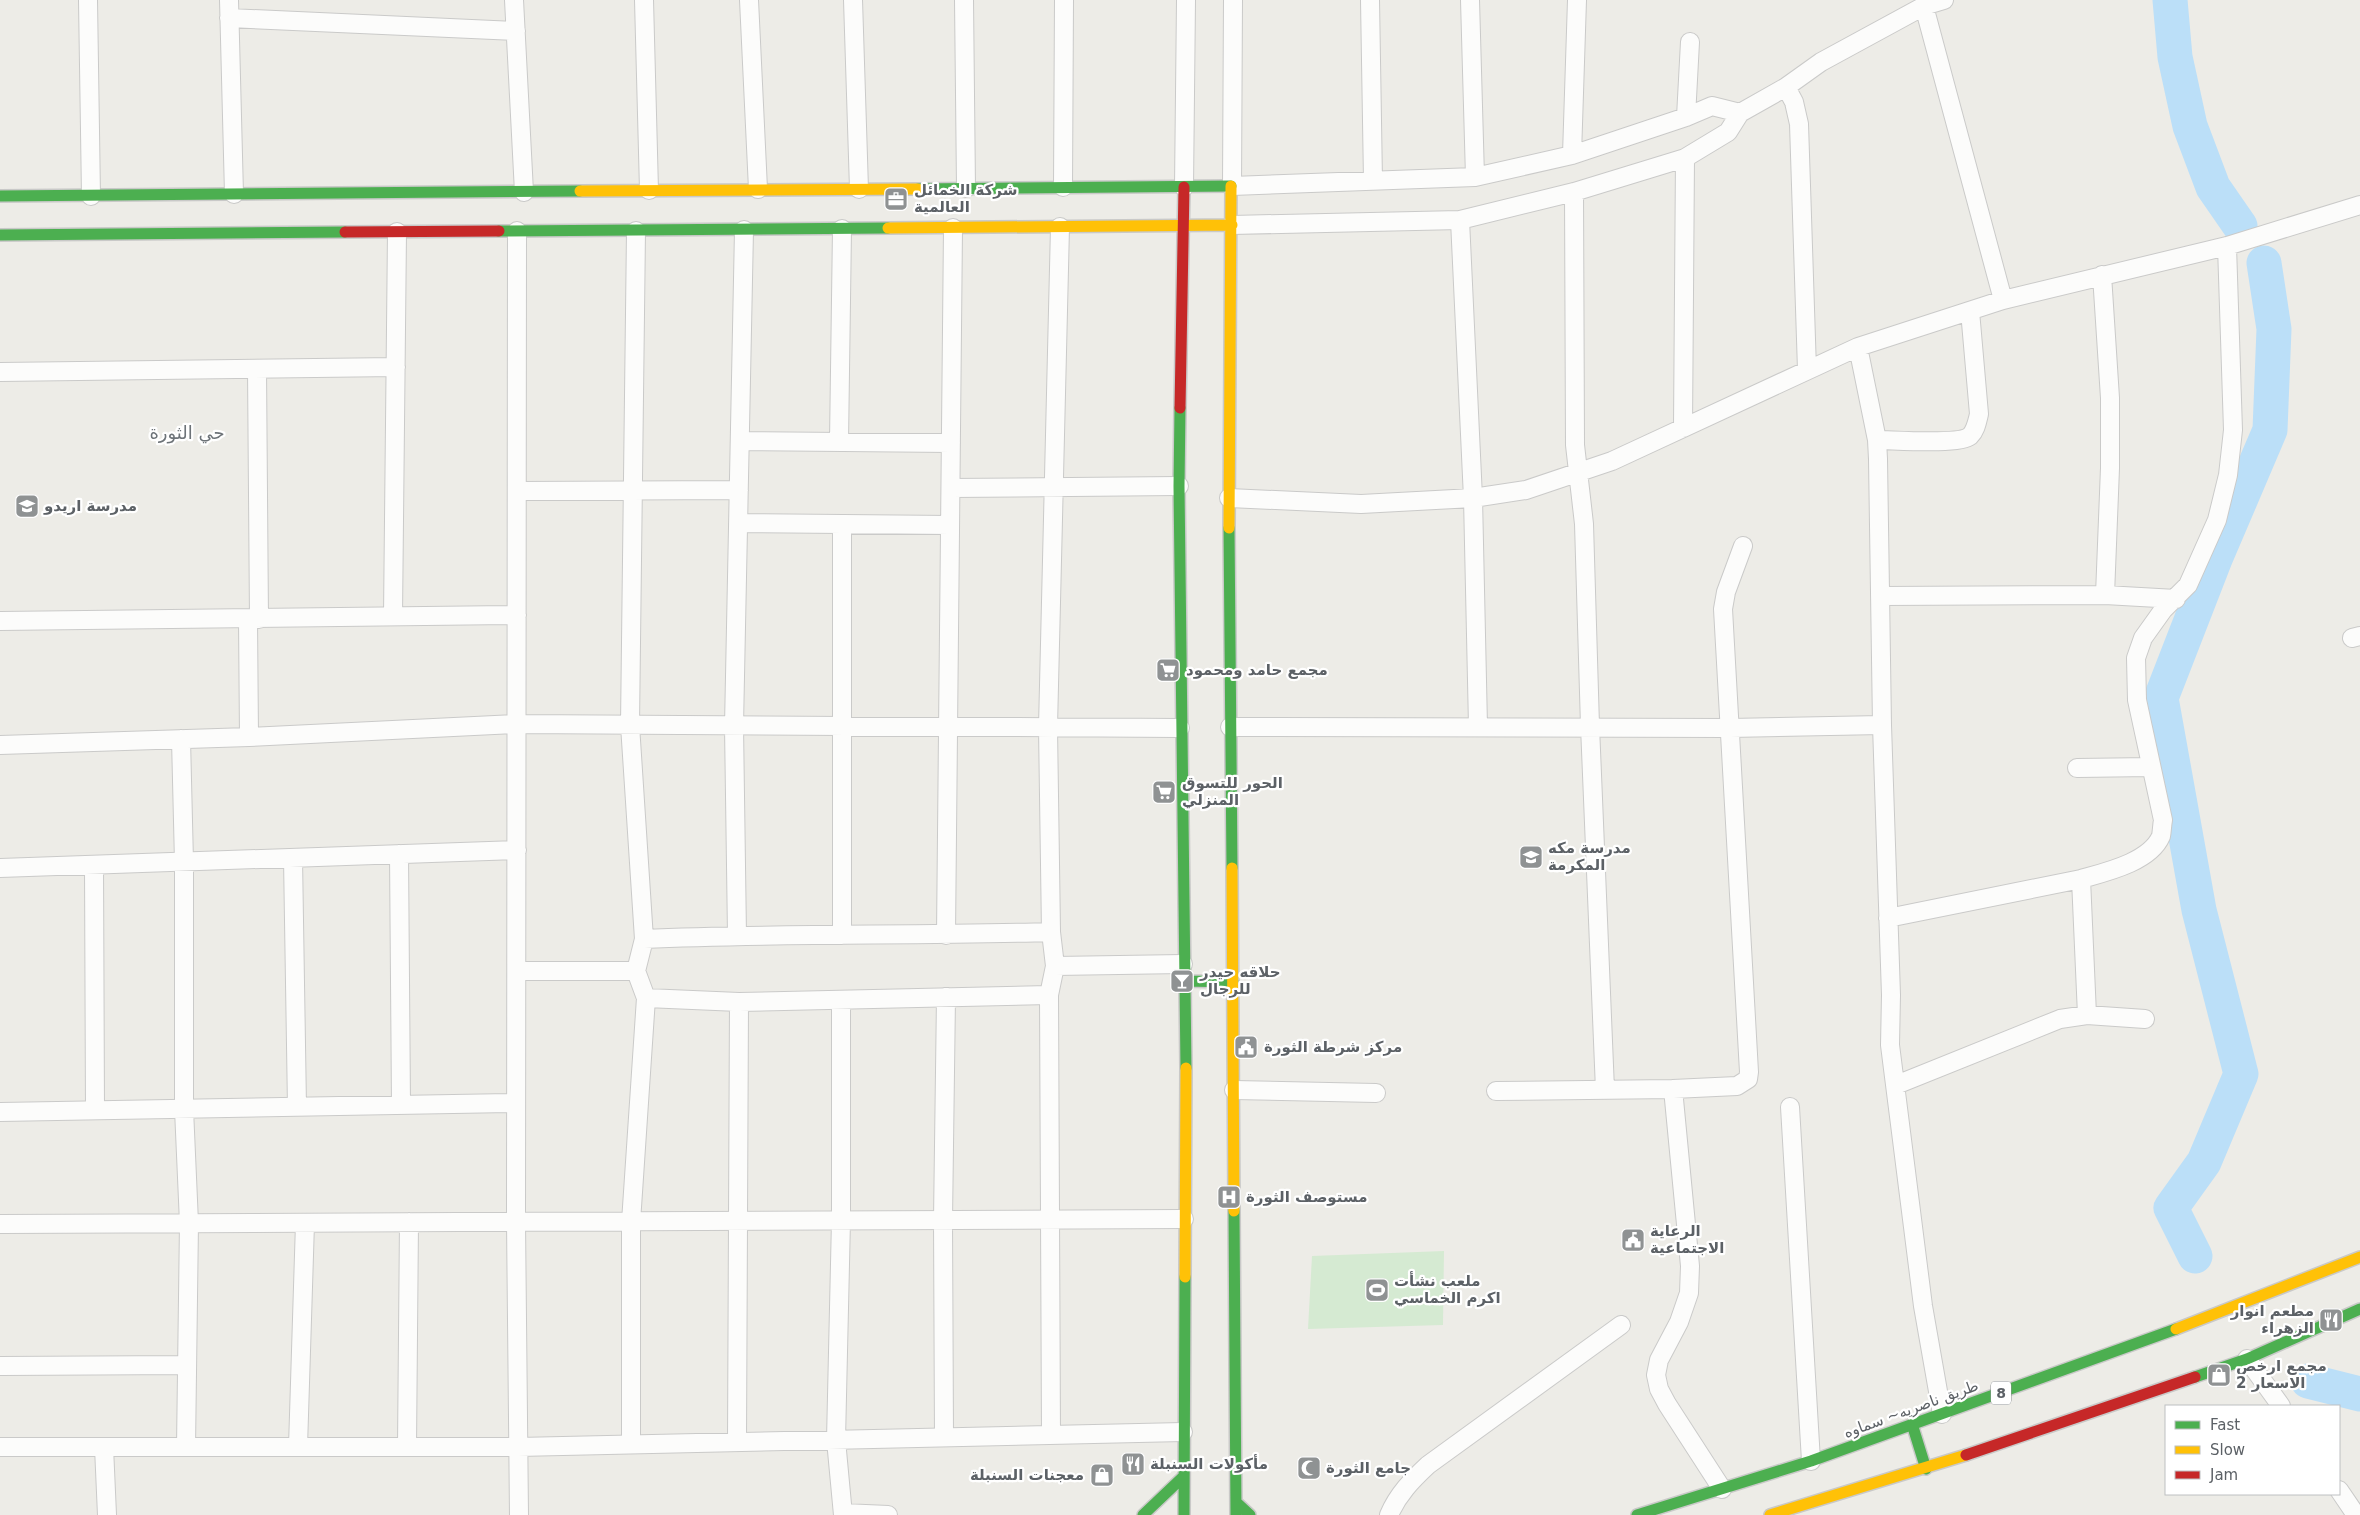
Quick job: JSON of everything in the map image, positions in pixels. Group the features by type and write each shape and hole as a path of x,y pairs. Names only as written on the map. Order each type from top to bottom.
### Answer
{"main road":[{"path":"0,196 1232,186 1229,498 1236,1515"},
{"path":"1184,187 1179,486 1184,972 1184,1515"},
{"path":"0,235 1232,225"},
{"path":"1184,972 1233,982"},
{"name":"طريق ناصريه~ سماوه","path":"1637,1515 1811,1461 2185,1326 2360,1257"},
{"path":"1770,1515 1926,1469 2247,1358 2360,1309"},
{"path":"1912,1424 1926,1469"},
{"path":"1143,1515 1158,1503 1184,1476"},
{"path":"1236,1502 1250,1515"}],"street":[{"path":"88,0 91,196"},
{"path":"229,0 234,194"},
{"path":"514,0 524,192"},
{"path":"644,0 649,190"},
{"path":"749,0 758,190"},
{"path":"853,0 858,189"},
{"path":"964,0 966,188"},
{"path":"1063,187 1064,0"},
{"path":"1184,187 1186,0"},
{"path":"1232,0 1232,186 1475,177 1572,155 1712,106 1740,113"},
{"path":"1370,0 1373,181"},
{"path":"1470,0 1475,177"},
{"path":"1572,155 1577,0"},
{"path":"1232,225 1460,220 1574,192 1685,158 1728,132 1740,113 1786,87 1821,62 1924,6 1944,0"},
{"path":"1924,6 2003,300"},
{"path":"229,18 516,31"},
{"path":"1686,116 1690,42"},
{"path":"1786,87 1794,102 1799,124 1807,370"},
{"path":"1683,428 1685,158"},
{"path":"1574,192 1575,445 1584,524 1605,1090"},
{"path":"1229,498 1361,504 1473,498 1526,490 1612,461 1858,347 2003,300 2227,246 2360,205"},
{"path":"1460,220 1473,498 1478,726"},
{"path":"1051,1435 1048,995 1055,966 1050,932 1048,727 1060,227"},
{"path":"946,935 953,228"},
{"path":"839,442 842,229"},
{"path":"631,1444 631,1222 646,998 636,971 644,938 630,725 636,230"},
{"path":"737,935 734,726 744,230"},
{"path":"517,231 516,850 518,971 516,1222 518,1515"},
{"path":"393,616 397,232"},
{"path":"1888,918 2081,879 2113,870 2137,860 2154,845 2161,835 2163,820 2137,700 2136,658 2144,638 2163,610 2188,585 2217,520 2228,475 2233,430 2227,246"},
{"path":"2102,275 2110,398 2110,468 2105,595"},
{"path":"1877,440 1954,441 1969,437 1976,428 1979,414 1970,311"},
{"path":"1858,347 1877,440 1882,725 1891,995 1890,1045 1923,1306 1942,1414"},
{"path":"0,372 396,367"},
{"path":"248,737 254,619 256,369"},
{"path":"740,441 951,443"},
{"path":"951,488 1179,486"},
{"path":"517,491 739,490"},
{"path":"738,523 950,525"},
{"path":"842,524 844,726 842,935"},
{"path":"1496,1091 1673,1089 1737,1086 1748,1079 1726,628 1723,609 1726,592 1742,546"},
{"path":"1880,596 2105,595 2176,599"},
{"path":"0,621 517,615"},
{"path":"0,745 248,737 517,724 1180,728"},
{"path":"1230,727 1590,726 1730,728 1882,725"},
{"path":"181,739 184,862 184,1109 189,1223 186,1447"},
{"path":"2077,768 2151,767"},
{"path":"0,868 516,850"},
{"path":"399,854 401,1105"},
{"path":"293,858 296,1107"},
{"path":"94,865 95,1110"},
{"path":"2081,879 2087,1015"},
{"path":"644,938 737,935 946,935 1050,932"},
{"path":"1055,966 1184,972"},
{"path":"518,971 636,971"},
{"path":"646,998 739,1002 1048,995"},
{"path":"944,1437 943,1220 946,997"},
{"path":"841,1000 841,1220 836,1440 843,1514 888,1515"},
{"path":"737,1442 739,1002"},
{"path":"1896,1085 2060,1019 2087,1015 2145,1019"},
{"path":"1673,1089 1690,1266 1689,1293 1679,1322 1658,1360 1656,1375 1659,1389 1667,1404 1722,1489"},
{"path":"1234,1090 1376,1093"},
{"path":"0,1112 516,1103"},
{"path":"1790,1107 1811,1461"},
{"path":"0,1224 1184,1219"},
{"path":"406,1447 409,1222"},
{"path":"298,1447 305,1223"},
{"path":"1389,1515 1395,1500 1408,1484 1428,1465 1622,1325"},
{"path":"2247,1358 2280,1405"},
{"path":"0,1366 187,1365"},
{"path":"0,1447 518,1447 1183,1432"},
{"path":"104,1447 107,1515"},
{"path":"2340,1491 2356,1515"}],"green space":[{"name":"ملعب نشأت اكرم الخماسي","path":"1444,1251 1443,1325 1308,1329 1312,1256"}],"waterway":[{"path":"2170,0 2175,57 2190,126 2213,187 2240,226"},
{"path":"2195,1256 2171,1208 2204,1162 2241,1074 2199,910 2161,698 2215,559 2270,430 2274,329 2264,263"},
{"path":"2308,1381 2360,1394"}],"traffic: fast":[{"path":"918,189 1231,186"},
{"path":"0,196 580,191"},
{"path":"499,231 888,228"},
{"path":"0,235 345,232"},
{"path":"1180,408 1179,486 1186,1068"},
{"path":"1229,528 1232,868"},
{"path":"1186,981 1233,982"},
{"path":"1234,1211 1236,1515"},
{"path":"1184,1515 1185,1277"},
{"path":"2195,1377 2247,1359 2360,1309"},
{"path":"1637,1515 1811,1461 2176,1329"},
{"path":"1912,1424 1926,1469"},
{"path":"1143,1515 1184,1476"},
{"path":"1236,1502 1250,1515"}],"traffic: slow":[{"path":"1229,528 1231,186"},
{"path":"580,191 918,189"},
{"path":"888,228 1232,225"},
{"path":"1232,868 1234,1211"},
{"path":"1185,1277 1186,1068"},
{"path":"2176,1329 2360,1257"},
{"path":"1770,1515 1966,1455"}],"traffic: jam":[{"path":"1180,408 1184,187"},
{"path":"345,232 499,231"},
{"path":"1966,1455 2195,1377"}],"place":[{"name":"شركة الخمائل العالمية","path":"896,199"},
{"name":"مدرسة اريدو","path":"27,506"},
{"name":"مجمع حامد ومحمود","path":"1168,670"},
{"name":"الحور للتسوق المنزلي","path":"1164,792"},
{"name":"مدرسة مكه المكرمة","path":"1531,857"},
{"name":"حلاقه حيدر للرجال","path":"1182,981"},
{"name":"مركز شرطة الثورة","path":"1246,1047"},
{"name":"مستوصف الثورة","path":"1229,1197"},
{"name":"الرعاية الاجتماعية","path":"1633,1240"},
{"name":"ملعب نشأت اكرم الخماسي","path":"1377,1290"},
{"name":"مطعم انوار الزهراء","path":"2331,1320"},
{"name":"مجمع ارخص الاسعار 2","path":"2219,1375"},
{"name":"مأكولات السنبلة","path":"1133,1464"},
{"name":"جامع الثورة","path":"1309,1468"},
{"name":"معجنات السنبلة","path":"1102,1475"}],"district":[{"name":"حي الثورة","path":"187,432"}]}
